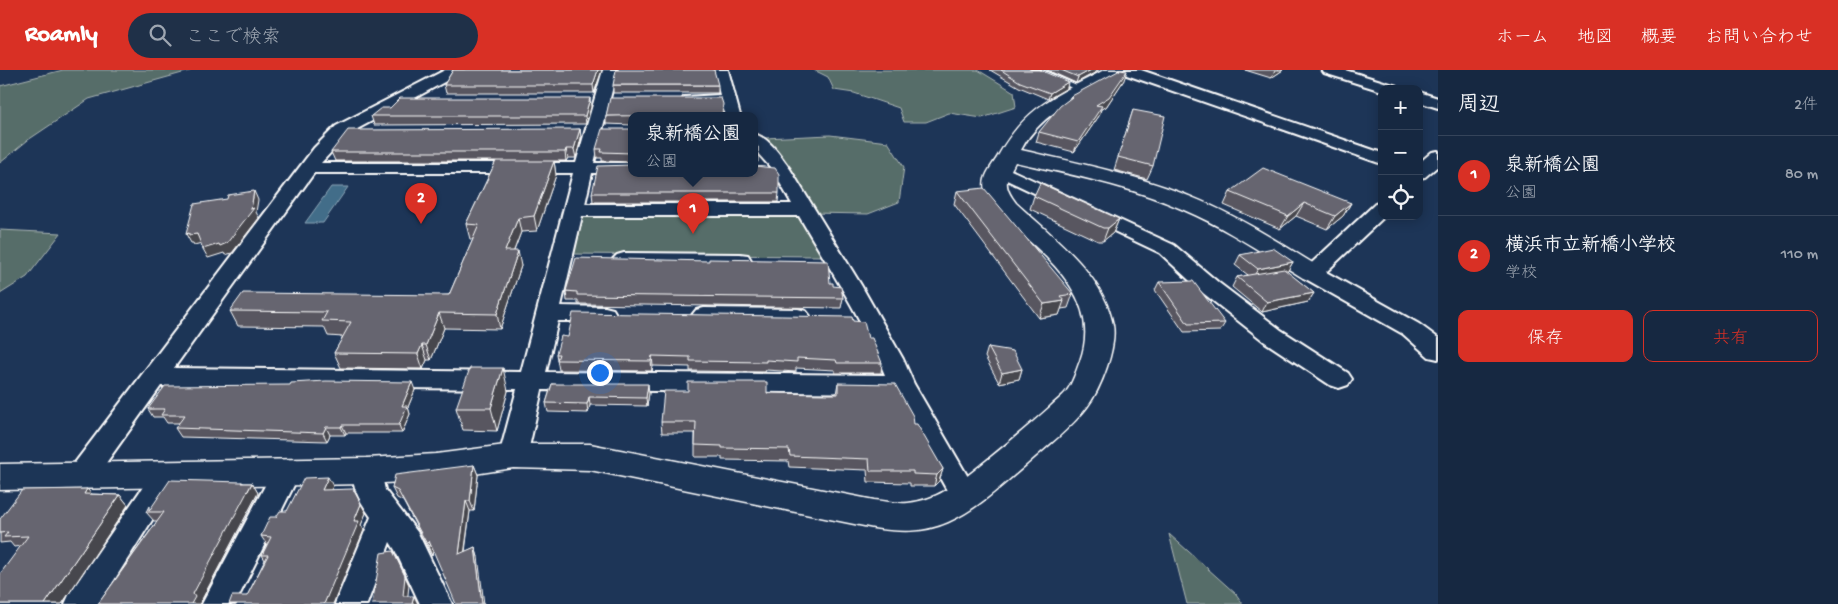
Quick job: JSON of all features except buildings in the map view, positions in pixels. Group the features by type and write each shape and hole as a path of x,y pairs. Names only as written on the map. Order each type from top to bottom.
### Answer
{"street":[{"path":"81,476 320,152 341,132 456,70"},
{"path":"513,456 548,313 581,259 574,210 610,70"},
{"path":"670,100 731,108 721,70"},
{"path":"3,480 81,476 367,471 436,466 513,456 590,457 841,509 906,518 936,512 965,497 1042,434 1077,399 1089,376 1097,353 1100,328 1096,309 1088,291 1070,267 1008,208 997,193 995,180 1004,162 1031,122 1053,105 1117,70"},
{"path":"1126,70 1378,158"},
{"path":"1329,70 1378,85"},
{"path":"1423,98 1438,103"},
{"path":"398,100 431,99"},
{"path":"584,99 622,99"},
{"path":"341,132 370,131"},
{"path":"576,131 613,131"},
{"path":"758,143 771,155 772,169 805,210 825,261 850,285 857,318 891,359 901,384 965,497"},
{"path":"1423,170 1438,156"},
{"path":"1004,162 1156,190 1193,205 1411,329 1438,351"},
{"path":"1004,162 1167,249 1211,288 1258,324 1338,379"},
{"path":"309,168 628,168"},
{"path":"1423,174 1438,179"},
{"path":"574,210 805,210"},
{"path":"1312,273 1378,212"},
{"path":"581,259 757,260"},
{"path":"548,313 624,315"},
{"path":"681,315 817,317"},
{"path":"155,377 901,384"},
{"path":"367,471 371,494 407,542 436,604"},
{"path":"218,604 286,473"},
{"path":"81,604 166,476"},
{"path":"351,604 380,528 389,517"}],"lane":[{"path":"1035,70 1082,89"}],"green space":[{"path":"63,70 193,70 89,99 28,140 0,163 0,86"},
{"path":"814,70 978,70 1014,92 1016,107 982,118 949,113 926,122 904,122 899,108 854,93 834,90 828,77"},
{"path":"830,135 888,142 904,167 899,202 868,214 810,213 797,192 795,177 764,138"},
{"path":"580,214 800,214 822,256 571,254"},
{"path":"0,230 61,233 27,277 0,294"},
{"path":"1169,534 1236,594 1243,604 1187,604"}],"water":[{"path":"331,187 348,187 323,223 305,223"}],"place":[{"name":"横浜市立新橋小学校","path":"421,224"},
{"name":"泉新橋公園","path":"693,234"}]}
